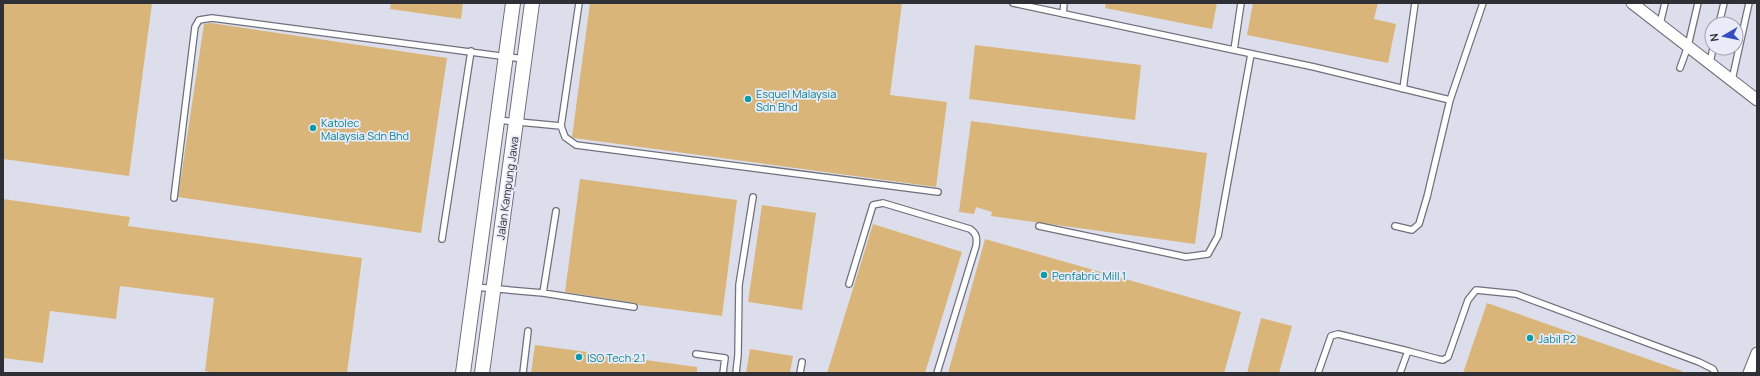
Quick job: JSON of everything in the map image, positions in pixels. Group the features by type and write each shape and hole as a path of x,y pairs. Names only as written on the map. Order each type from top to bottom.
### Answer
{"street":[{"name":"Jalan Kampung Jawa","path":"463,373 513,3"},
{"name":"Jalan Kampung Jawa","path":"482,373 532,3"},
{"path":"1634,3 1757,100"},
{"path":"1749,373 1757,353"}],"lane":[{"path":"579,3 561,126 565,137 576,145 938,192"},
{"path":"1013,3 1234,50 1450,100"},
{"path":"1063,14 1064,3"},
{"path":"1234,50 1242,3"},
{"path":"1403,89 1414,3"},
{"path":"1395,226 1412,230 1419,224 1427,197 1450,100 1482,3"},
{"path":"1660,24 1665,3"},
{"path":"1680,68 1688,46 1698,3"},
{"path":"1721,16 1724,3"},
{"path":"1732,80 1749,3"},
{"path":"174,198 195,27 199,20 212,18 524,59"},
{"path":"442,238 471,51"},
{"path":"1039,226 1186,257 1208,254 1218,236 1251,54"},
{"path":"1710,63 1711,56"},
{"path":"497,120 561,126"},
{"path":"736,373 738,355 738,285 753,197"},
{"path":"849,284 873,205 876,203 884,204 975,232 977,238 976,246 937,373"},
{"path":"543,293 556,211"},
{"path":"475,287 543,293 634,307"},
{"path":"1318,373 1334,334 1443,360 1448,357 1468,300 1476,290 1516,294 1699,362 1713,369 1715,373"},
{"path":"522,373 528,331"},
{"path":"1400,373 1408,351"},
{"path":"696,354 725,358 723,373"},
{"path":"800,373 802,362"}],"building":[{"path":"3,3 152,3 129,176 3,159"},
{"path":"391,3 463,3 461,19 390,9"},
{"name":"Esquel Malaysia Sdn Bhd","path":"590,3 902,3 890,95 947,102 936,187 572,137"},
{"path":"1106,3 1217,3 1212,29 1105,8"},
{"path":"1253,3 1378,3 1374,19 1396,24 1388,63 1247,35"},
{"name":"Katolec Malaysia Sdn Bhd","path":"211,23 447,58 421,233 178,197 204,24"},
{"path":"975,45 1141,65 1135,120 969,99"},
{"path":"971,121 1207,153 1195,244 991,216 992,212 976,207 974,214 959,212"},
{"path":"580,179 737,200 722,316 638,305 635,303 565,292"},
{"path":"3,199 130,217 128,226 362,258 347,373 217,373 205,371 214,298 120,286 116,319 50,311 43,363 3,358"},
{"path":"762,205 816,213 802,310 748,302"},
{"path":"873,224 962,252 925,373 827,373"},
{"name":"Penfabric Mill 1","path":"985,239 1241,312 1224,373 948,373"},
{"name":"Jabil P2","path":"1487,303 1682,371 1681,373 1463,373"},
{"path":"1261,318 1292,326 1279,373 1247,373"},
{"name":"ISO Tech 2.1","path":"535,345 697,367 697,373 531,373"},
{"path":"750,349 793,356 790,373 746,373"}],"place":[{"name":"Esquel Malaysia Sdn Bhd","path":"748,99"},
{"name":"Katolec Malaysia Sdn Bhd","path":"313,128"},
{"name":"Penfabric Mill 1","path":"1044,275"},
{"name":"Jabil P2","path":"1530,338"},
{"name":"ISO Tech 2.1","path":"579,357"}]}
